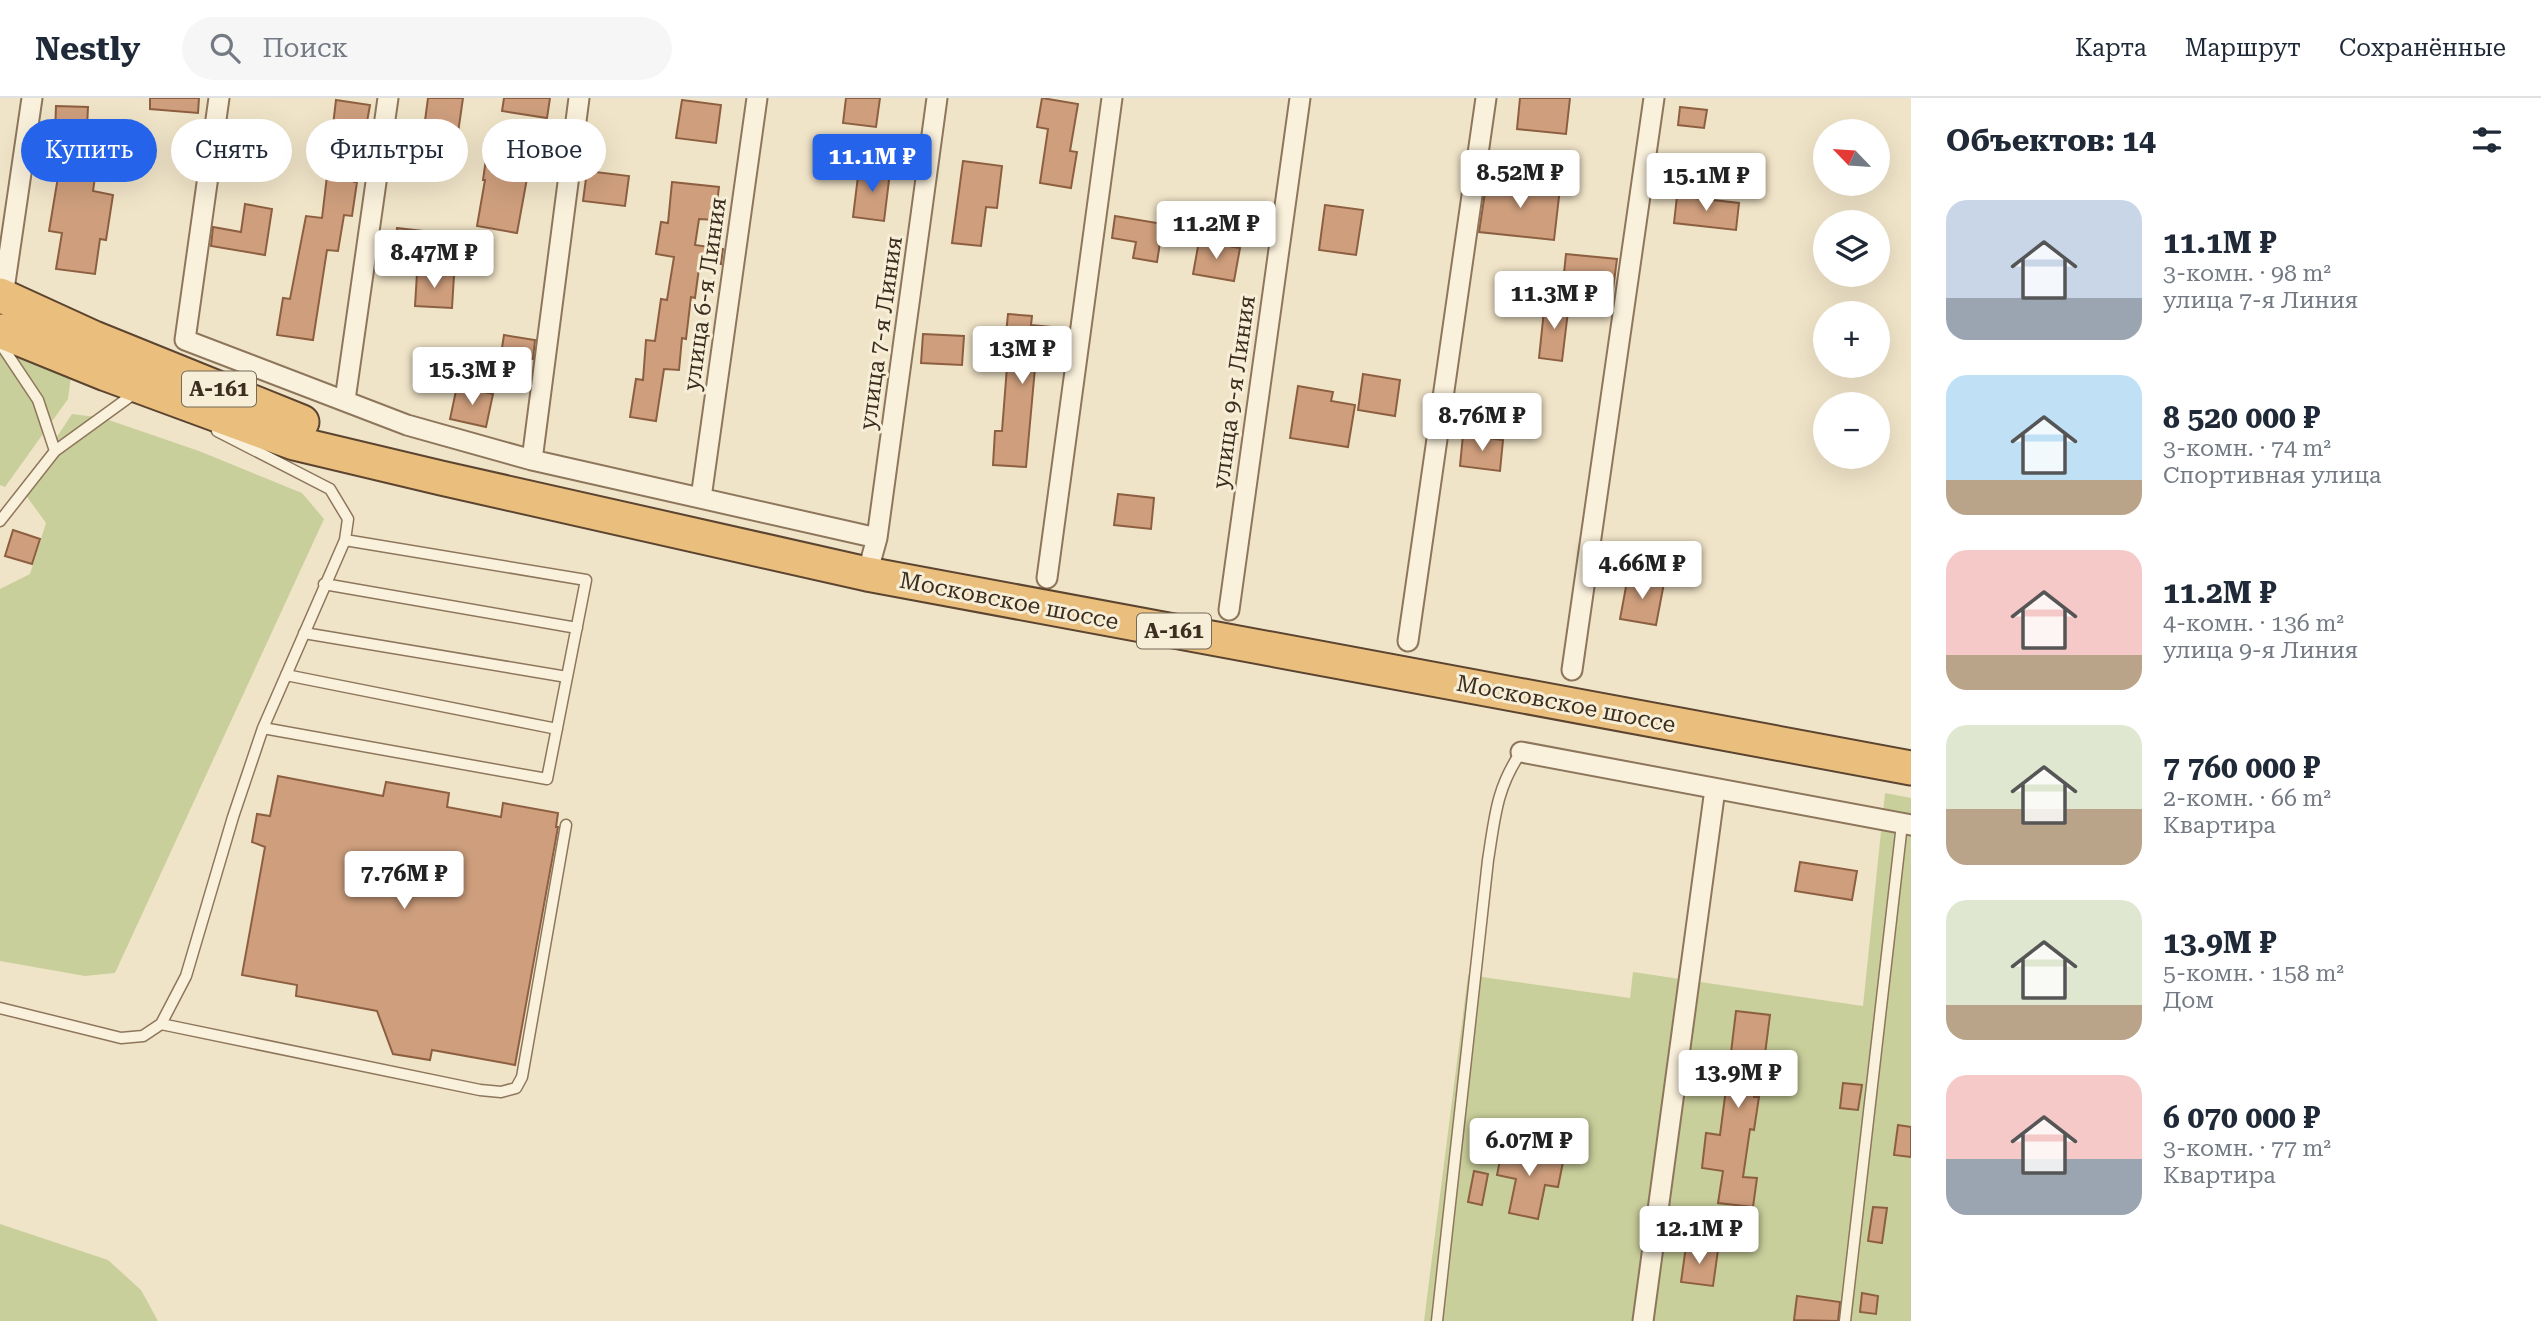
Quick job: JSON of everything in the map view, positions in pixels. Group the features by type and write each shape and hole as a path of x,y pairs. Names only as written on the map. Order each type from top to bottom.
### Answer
{"highway":[{"name":"А-161","path":"1,295 94,338 441,478"},
{"name":"А-161","path":"0,331 143,387 208,421 441,478"},
{"name":"Московское шоссе","path":"441,478 867,574 1911,768"}],"street":[{"path":"1,295 32,98"},
{"path":"219,98 185,340 407,425 531,460 877,538"},
{"path":"345,400 388,98"},
{"path":"531,460 579,98"},
{"name":"улица 6-я Линия","path":"701,498 757,98"},
{"name":"улица 7-я Линия","path":"867,574 877,538 937,98"},
{"path":"1047,578 1112,98"},
{"name":"улица 9-я Линия","path":"1229,610 1300,98"},
{"path":"1408,641 1486,98"},
{"path":"1572,670 1654,98"},
{"path":"1521,752 1906,825"},
{"path":"1643,1321 1715,789"}],"lane":[{"path":"0,343 38,400 55,451"},
{"path":"0,521 55,451 143,387 186,414"},
{"path":"0,1008 121,1038 142,1036 161,1024 186,976 233,817 263,728 345,540 348,519 330,489 208,421"},
{"path":"263,728 547,779 586,580 345,540"},
{"path":"324,584 577,628"},
{"path":"304,633 567,677"},
{"path":"286,675 557,729"},
{"path":"1437,1321 1497,798 1506,774 1521,752"},
{"path":"161,1024 480,1090 501,1092 516,1088 522,1077 566,825"},
{"path":"1845,1321 1906,825"}],"green space":[{"path":"0,345 71,376 68,399 5,487 0,485"},
{"path":"72,414 103,418 199,451 302,493 324,519 115,973 85,976 0,961 0,589 30,574 46,523 22,490"},
{"path":"1885,793 1911,798 1911,1321 1424,1321 1468,975 1630,998 1633,972 1863,1006"},
{"path":"0,1224 108,1260 141,1290 158,1321 0,1321"}],"building":[{"path":"150,98 199,98 198,113 150,109"},
{"path":"428,98 463,98 460,119 425,119"},
{"path":"504,98 550,98 547,118 502,111"},
{"path":"846,98 880,98 876,127 843,123"},
{"path":"1042,98 1078,104 1070,151 1077,152 1071,188 1040,183 1048,129 1037,127"},
{"path":"1520,98 1570,98 1566,134 1517,129"},
{"path":"336,100 370,105 368,119 334,119"},
{"path":"682,100 721,105 716,143 676,138"},
{"path":"56,106 88,107 87,119 56,119"},
{"path":"1680,107 1707,110 1704,128 1678,125"},
{"path":"963,161 1002,166 997,208 986,207 981,246 952,243"},
{"path":"859,168 890,172 884,221 853,217"},
{"path":"606,173 629,176 625,206 583,201 586,182 606,182"},
{"path":"1487,179 1560,188 1554,240 1479,232"},
{"path":"57,182 94,182 93,191 113,195 106,240 100,239 95,274 56,269 62,233 49,231"},
{"path":"326,182 357,182 352,216 344,215 338,251 327,250 313,340 277,335 283,298 290,299 306,216 322,218"},
{"path":"485,182 526,182 517,233 477,226"},
{"path":"672,182 719,187 715,220 699,219 695,245 723,249 721,264 700,261 695,298 691,297 686,339 682,338 679,370 664,369 656,421 630,417 636,379 643,380 646,340 655,341 661,299 667,300 674,257 656,254 661,222 668,223"},
{"path":"1677,196 1739,203 1736,230 1674,223"},
{"path":"245,204 272,209 265,255 211,246 213,227 241,232"},
{"path":"1325,205 1363,210 1356,255 1319,250"},
{"path":"1115,216 1163,224 1157,262 1133,258 1136,242 1112,238"},
{"path":"397,228 431,232 428,262 394,258"},
{"path":"1199,241 1240,248 1234,281 1193,274"},
{"path":"1566,254 1617,259 1612,297 1562,292"},
{"path":"417,273 454,275 452,308 415,306"},
{"path":"1545,301 1569,303 1562,361 1539,358"},
{"path":"1008,314 1032,316 1031,325 1061,328 1058,359 1036,357 1026,467 993,465 995,431 1002,431"},
{"path":"923,334 964,336 962,365 921,363"},
{"path":"504,335 535,340 533,359 501,354"},
{"path":"1363,374 1400,380 1395,416 1358,410"},
{"path":"457,386 493,394 486,427 450,419"},
{"path":"1298,386 1333,392 1331,401 1355,405 1348,447 1290,438"},
{"path":"1463,435 1503,440 1500,471 1460,466"},
{"path":"1118,494 1154,498 1151,529 1114,525"},
{"path":"13,530 40,539 32,564 5,556"},
{"path":"1628,576 1664,583 1656,625 1620,619"},
{"path":"278,776 383,796 386,782 449,793 447,807 501,817 503,803 558,813 558,827 515,1065 432,1050 430,1060 393,1054 377,1011 296,996 297,985 242,975 265,847 252,842 257,814 270,816"},
{"path":"1800,862 1857,871 1852,900 1795,891"},
{"path":"1736,1011 1770,1015 1765,1054 1760,1053 1754,1097 1759,1097 1754,1130 1750,1129 1743,1177 1757,1178 1753,1207 1718,1203 1723,1171 1702,1168 1706,1133 1720,1135 1726,1089 1717,1088 1721,1060 1730,1061"},
{"path":"1843,1083 1862,1085 1858,1110 1840,1108"},
{"path":"1898,1125 1911,1127 1911,1157 1894,1155"},
{"path":"1503,1145 1564,1157 1558,1187 1545,1185 1538,1219 1509,1213 1516,1179 1497,1175"},
{"path":"1474,1171 1488,1174 1482,1205 1468,1202"},
{"path":"1873,1207 1887,1208 1882,1243 1868,1241"},
{"path":"1686,1246 1718,1250 1713,1286 1681,1282"},
{"path":"1862,1293 1878,1296 1876,1314 1860,1312"},
{"path":"1797,1296 1840,1302 1838,1321 1794,1320"}]}
